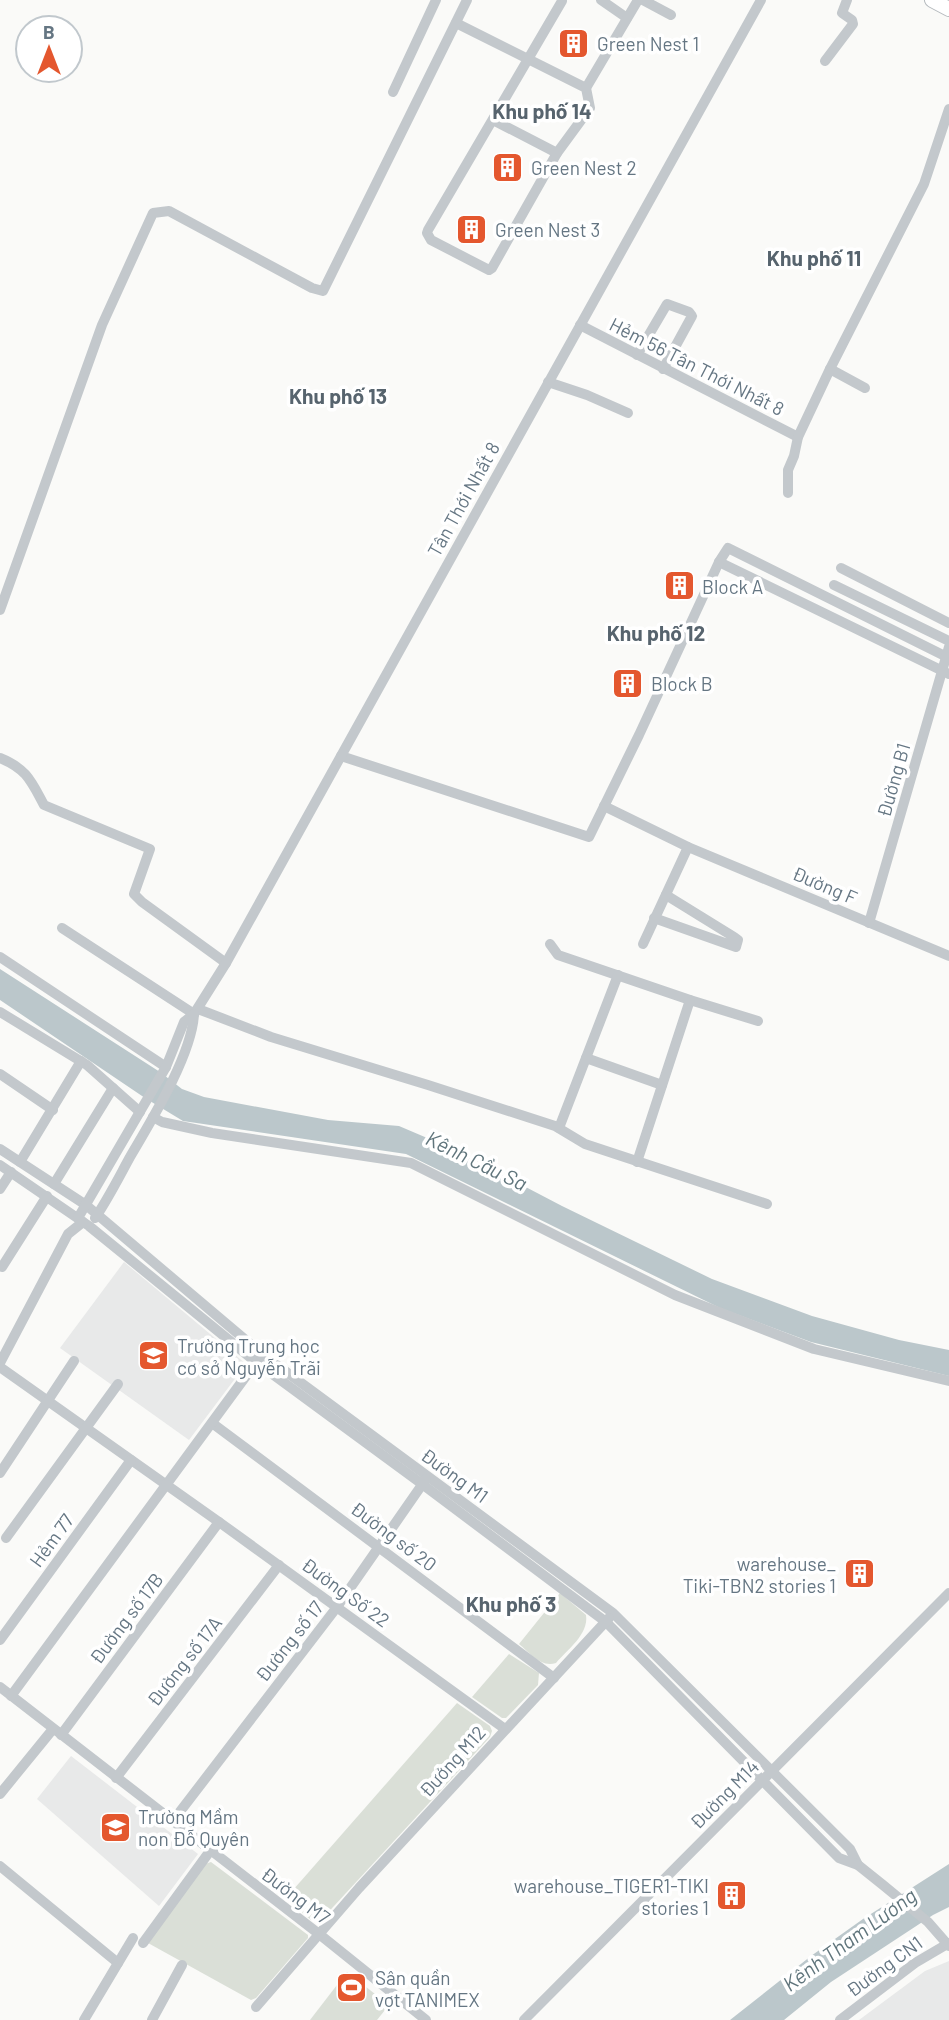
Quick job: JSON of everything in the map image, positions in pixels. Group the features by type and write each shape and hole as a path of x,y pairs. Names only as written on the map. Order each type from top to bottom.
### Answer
{"main road":[{"path":"932,0 949,9"}],"street":[{"path":"393,92 436,0"},
{"path":"0,610 102,325 153,213 169,211 312,288 323,291 467,0"},
{"path":"601,0 627,18"},
{"path":"562,1 427,233 431,240 483,269 492,268 557,153 590,108 586,89 638,0"},
{"path":"643,0 671,15"},
{"name":"Tân Thới Nhất 8","path":"171,1069 184,1022 196,1011 226,963 761,0"},
{"path":"825,61 853,24 852,20 842,13 847,0"},
{"path":"456,23 586,89"},
{"path":"788,492 788,470 798,437 924,184 949,109"},
{"path":"493,120 557,153"},
{"path":"637,355 667,304 689,312 692,316 663,369"},
{"name":"Hẻm 56 Tân Thới Nhất 8","path":"580,326 798,437"},
{"path":"830,369 865,388"},
{"path":"548,382 628,413"},
{"path":"341,756 589,837 728,548 948,654"},
{"path":"719,562 945,672"},
{"path":"841,568 949,624"},
{"path":"834,585 949,641"},
{"name":"Đường B1","path":"869,923 945,672 948,654"},
{"path":"0,758 15,764 28,775 44,805 150,849 134,894 226,963"},
{"name":"Đường F","path":"604,806 688,847 949,956"},
{"path":"643,944 688,847"},
{"path":"654,918 736,947 738,940 734,937 666,895"},
{"path":"62,928 196,1011 559,1128 584,1144 767,1204"},
{"path":"550,944 558,955 758,1021"},
{"path":"0,957 171,1069"},
{"path":"559,1128 618,975"},
{"path":"637,1162 690,1000"},
{"path":"0,1012 81,1061 140,1112"},
{"path":"586,1058 662,1085"},
{"path":"20,1162 81,1061"},
{"path":"83,1222 86,1205 140,1112 171,1069"},
{"path":"0,1365 68,1234 98,1214 153,1117 171,1069"},
{"path":"0,1074 53,1110"},
{"path":"54,1185 113,1087"},
{"path":"153,1117 162,1122 212,1133 411,1163 675,1294 814,1349 949,1381"},
{"name":"Đường M1","path":"0,1149 98,1214 259,1358"},
{"name":"Đường M1","path":"0,1165 83,1222 259,1358 610,1617 772,1771 850,1849 858,1865"},
{"path":"0,1189 11,1172"},
{"path":"2,1267 47,1196"},
{"path":"11,1696 259,1358"},
{"path":"0,1473 74,1361"},
{"name":"Đường Số 22","path":"0,1365 505,1729"},
{"path":"6,1538 118,1384"},
{"name":"Đường số 20","path":"212,1423 554,1678"},
{"name":"Hẻm 77","path":"0,1640 131,1460"},
{"name":"Đường số 17","path":"172,1822 337,1607 425,1480"},
{"name":"Đường số 17B","path":"0,1794 57,1732 219,1522"},
{"name":"Đường số 17A","path":"116,1778 279,1566"},
{"name":"Đường M14","path":"524,2020 949,1593"},
{"name":"Đường M1","path":"610,1617 839,1858 858,1865 898,1896 948,1944"},
{"name":"Đướng M12","path":"256,2007 505,1729 610,1617"},
{"name":"Đường M7","path":"0,1688 426,2020"},
{"path":"84,2020 118,1963 210,1851"},
{"path":"0,1866 118,1963"},
{"name":"Đường CN1","path":"840,2020 915,1963 948,1944"},
{"path":"152,2020 182,1965"}],"shaded area":[{"name":"Trường Trung học cơ sở Nguyễn Trãi","path":"124,1262 246,1364 189,1440 60,1348"},
{"path":"560,1593 586,1615 586,1622 577,1641 556,1663 545,1663 519,1644"},
{"path":"509,1654 539,1673 538,1685 506,1718 502,1718 472,1697"},
{"path":"457,1703 490,1726 490,1737 322,1919 317,1922 311,1920 286,1898"},
{"name":"Trường Mầm non Đỗ Quyên","path":"71,1756 198,1854 159,1906 37,1799"},
{"path":"211,1862 308,1935 256,1998 251,2000 148,1943 205,1864"},
{"path":"949,1961 949,2020 859,2020 925,1971"},
{"name":"Sân quần vợt TANIMEX","path":"347,1972 389,2005 377,2020 310,2020"}],"water":[{"path":"0,969 182,1089 204,1097 328,1120 399,1126 453,1149 712,1279 812,1316 899,1340 949,1350 949,1376 811,1342 720,1308 406,1154 183,1121 0,1000"},
{"name":"Kênh Tham Lương","path":"949,1864 949,1907 831,1982 784,2020 730,2020 811,1956"}],"place":[{"name":"Green Nest 1","path":"574,43"},
{"name":"Green Nest 2","path":"508,167"},
{"name":"Green Nest 3","path":"472,229"},
{"name":"Block A","path":"679,586"},
{"name":"Block B","path":"628,683"},
{"name":"Trường Trung học cơ sở Nguyễn Trãi","path":"154,1356"},
{"name":"warehouse_ Tiki-TBN2 stories 1","path":"859,1574"},
{"name":"Trường Mầm non Đỗ Quyên","path":"115,1827"},
{"name":"warehouse_TIGER1-TIKI stories 1","path":"732,1896"},
{"name":"Sân quần vợt TANIMEX","path":"352,1988"}],"district":[{"name":"Khu phố 14","path":"542,110"},
{"name":"Khu phố 11","path":"814,257"},
{"name":"Khu phố 13","path":"338,395"},
{"name":"Khu phố 12","path":"656,632"},
{"name":"Khu phố 3","path":"511,1603"}],"water label":[{"name":"Kênh Cầu Sa","path":"477,1160"}]}
